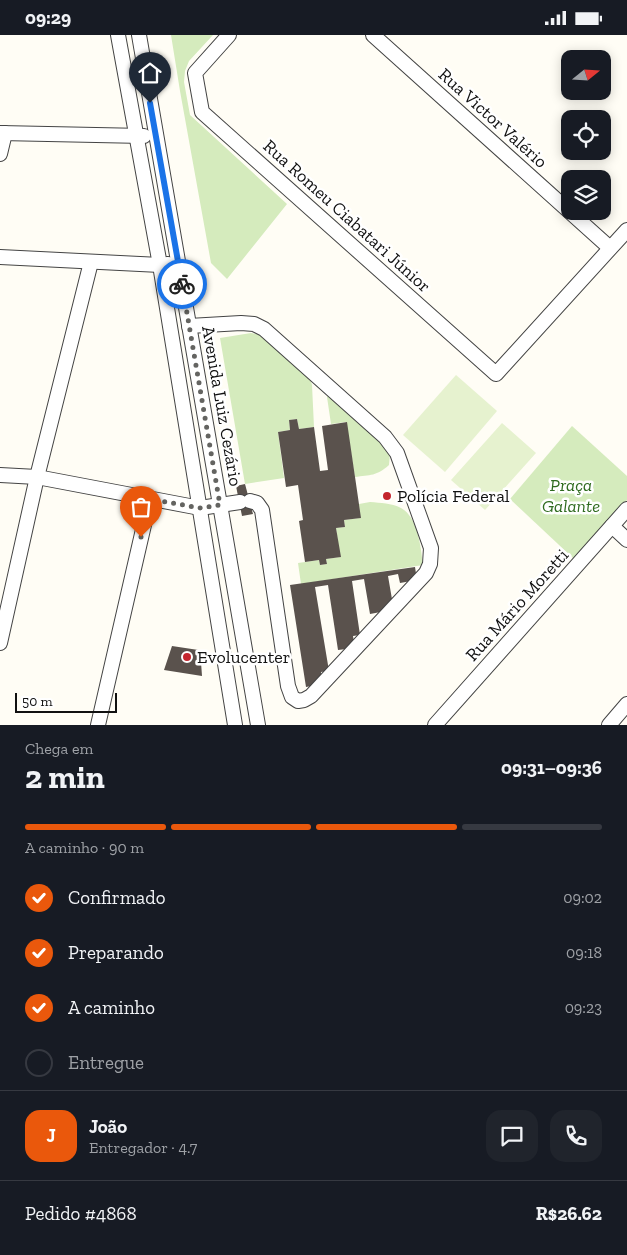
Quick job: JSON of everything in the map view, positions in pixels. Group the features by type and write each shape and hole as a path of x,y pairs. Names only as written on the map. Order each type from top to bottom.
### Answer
{"street":[{"path":"118,35 160,265 235,725"},
{"name":"Avenida Luiz Cezário","path":"139,35 258,725"},
{"name":"Rua Romeu Ciabatari Júnior","path":"230,35 195,73 202,112 496,374 610,249"},
{"name":"Rua Victor Valério","path":"373,35 610,249"},
{"path":"0,154 3,133 156,136"},
{"path":"610,249 627,230"},
{"path":"0,257 160,265 178,263"},
{"path":"0,643 37,477 91,262"},
{"path":"0,475 37,477 200,508 245,502 257,503 262,510 288,687 292,697 298,701 311,696 426,573 430,565 428,539 398,453 385,437 264,329 254,324 241,323 189,326"},
{"path":"98,725 150,499"},
{"name":"Rua Mário Moretti","path":"435,725 626,512"},
{"path":"612,526 627,540"},
{"path":"609,725 627,705"}],"green space":[{"path":"171,35 213,35 189,61 185,71 184,82 190,115 287,204 227,279 211,263"},
{"path":"251,333 262,335 310,378 314,427 299,429 297,419 289,420 290,430 278,432 284,478 245,484 220,338"},
{"path":"456,375 497,411 445,472 403,435"},
{"path":"329,394 388,445 390,454 389,465 385,469 373,474 355,477 346,422 331,424 327,397"},
{"path":"502,423 536,453 485,510 451,480"},
{"name":"Praça Galante","path":"572,426 627,476 627,500 574,559 510,499"},
{"path":"370,502 386,503 407,512 418,533 423,565 301,584 298,563 319,560 320,565 327,564 326,559 340,557 336,528 345,527 344,520 360,518 359,504"}],"building":[{"path":"297,419 299,429 314,427 320,471 328,470 322,426 347,422 361,518 344,520 345,527 336,528 341,557 326,559 327,564 320,565 319,560 305,562 299,521 303,520 298,485 286,487 278,432 290,430 289,420"},
{"path":"245,484 253,514 242,516 236,486"},
{"path":"415,567 417,580 400,583 398,574 388,576 393,605 386,611 370,614 364,579 352,581 360,635 353,636 355,648 338,650 328,585 315,587 329,671 321,672 323,684 306,687 290,585"},
{"name":"Evolucenter","path":"172,646 205,651 206,662 201,662 202,676 164,670"}],"way so far":[{"path":"141,537 150,499 200,508 220,505 182,284"}],"place":[{"name":"Polícia Federal","path":"387,496"},
{"name":"Evolucenter","path":"187,657"}],"route":[{"path":"150,103 182,284"}]}
